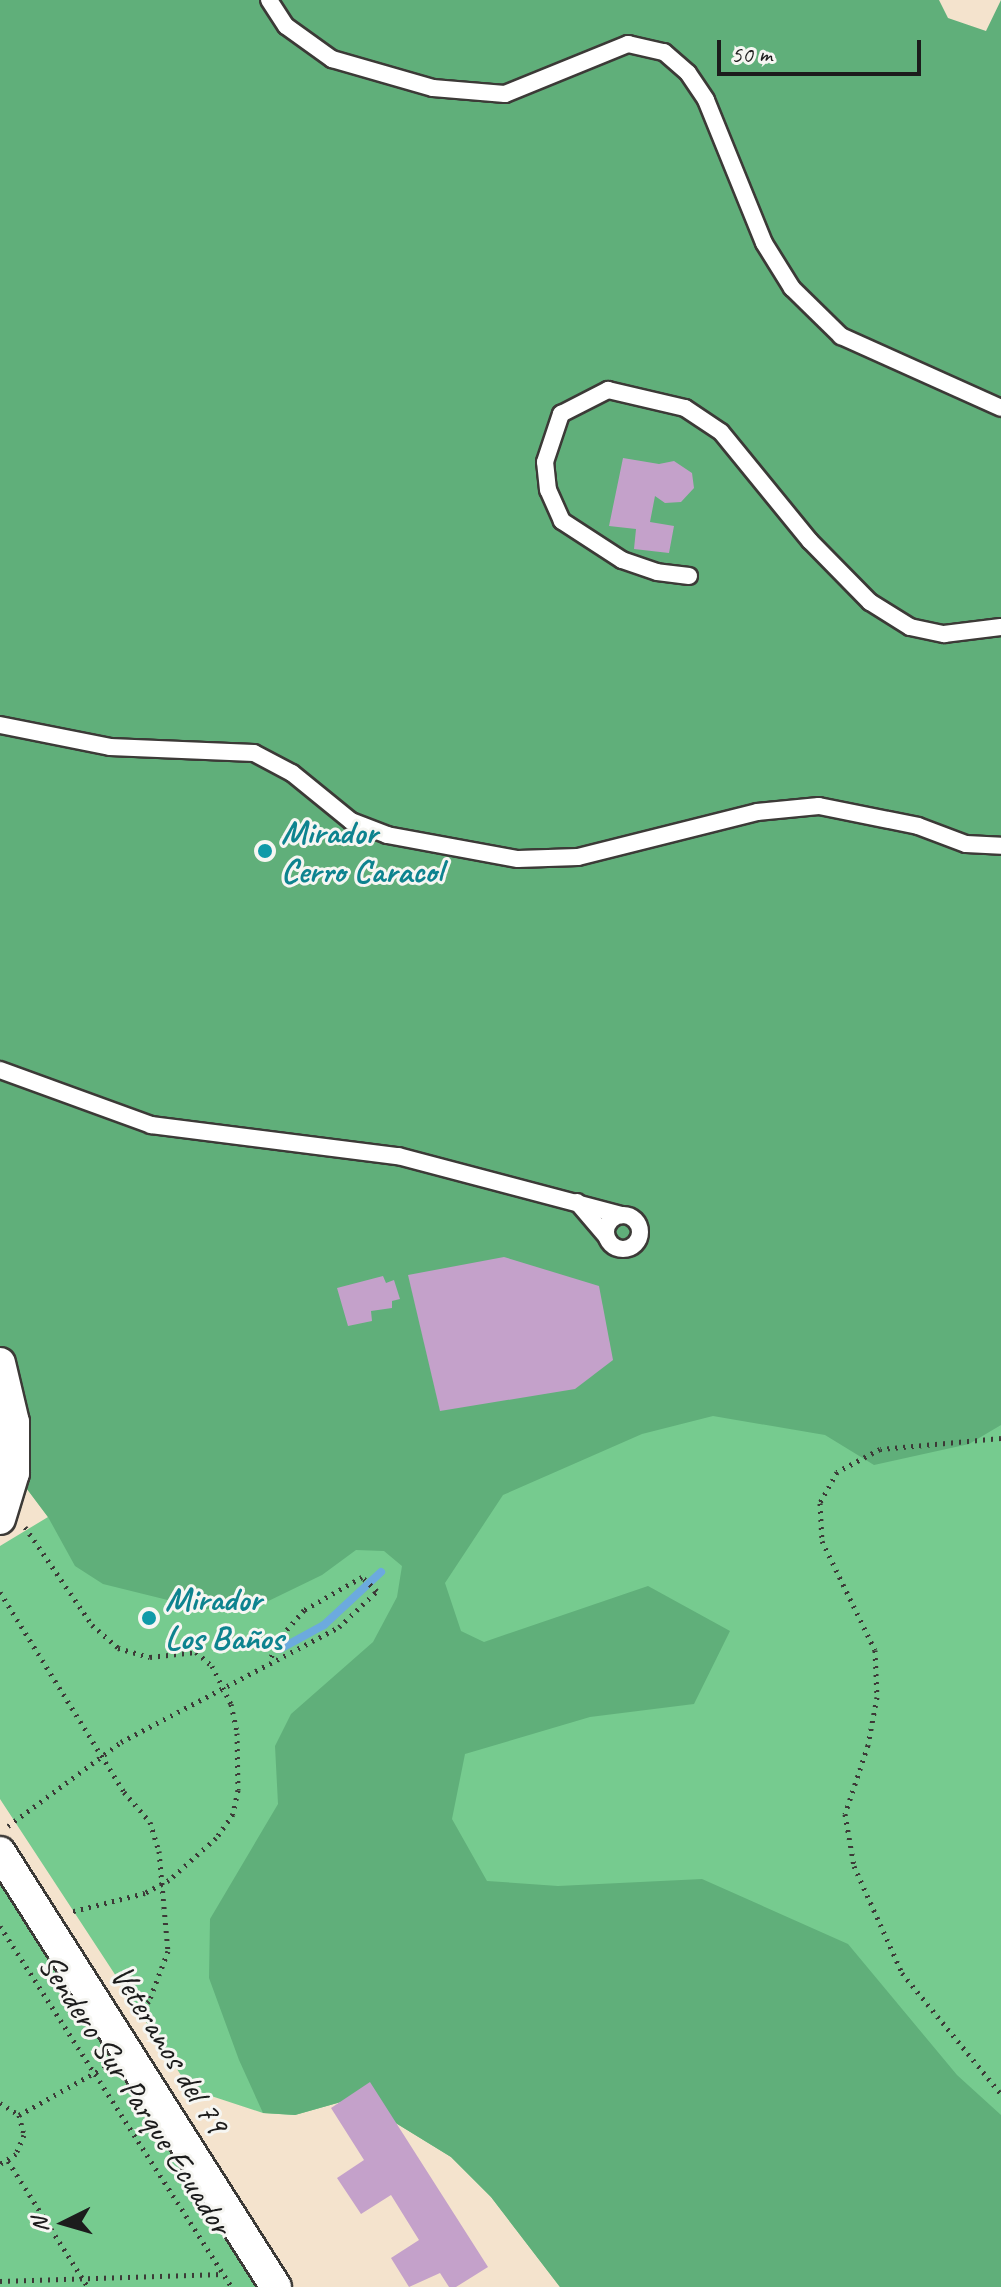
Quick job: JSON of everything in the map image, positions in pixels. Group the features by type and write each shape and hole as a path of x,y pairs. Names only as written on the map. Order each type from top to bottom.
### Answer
{"street":[{"path":"0,1363 14,1422 14,1473 4,1512"},
{"name":"Veteranos del 79","path":"0,1852 276,2287"}],"lane":[{"path":"269,0 286,26 332,59 433,88 505,94 628,44 664,52 688,73 706,100 764,243 792,288 841,336 1001,408"},
{"path":"689,576 657,572 585,539 562,521 548,490 545,462 550,436 561,414 608,390 635,392 685,408 721,432 834,568 896,619 910,627 944,634 1001,627"},
{"path":"0,725 110,747 254,753 292,773 351,821 387,835 518,859 578,857 757,812 819,806 918,826 966,844 1001,846"},
{"path":"0,1070 151,1125 398,1156 577,1202 634,1220 639,1239 624,1249 606,1236 577,1202"},
{"path":"606,1236 608,1224 622,1215"}],"path":[{"path":"1001,1438 880,1449 837,1472 820,1503 822,1541 875,1650 873,1721 845,1814 854,1866 902,1973 1001,2094"},
{"path":"4,1512 92,1625 118,1648 150,1657 196,1652 231,1704 239,1763 233,1814 192,1861 160,1885 95,1909 39,1913"},
{"path":"0,1833 104,1754 269,1662 339,1627 377,1591 362,1577 304,1610 278,1640 269,1662"},
{"path":"0,1592 104,1754 124,1792 150,1822 168,1951 149,2001 122,2045 93,2072 19,2115"},
{"name":"Sendero Sur Parque Ecuador","path":"0,1926 232,2287"},
{"path":"0,2103 19,2115 24,2135 8,2161 0,2164"},
{"path":"8,2161 86,2284"},
{"path":"0,2281 86,2284 224,2274"}],"green space":[{"path":"0,0 939,0 948,18 986,31 1001,0 1001,1425 969,1444 874,1465 825,1435 713,1416 642,1434 503,1495 445,1583 461,1631 484,1642 648,1586 730,1631 694,1704 590,1717 465,1754 452,1819 487,1881 558,1886 702,1879 848,1944 957,2075 1001,2115 1001,2287 560,2287 491,2197 451,2157 355,2098 295,2115 263,2113 239,2060 209,1978 210,1919 278,1804 275,1746 291,1714 373,1642 397,1597 402,1566 384,1551 356,1550 322,1575 256,1607 204,1609 103,1584 75,1566 48,1517 0,1453"},
{"path":"1001,286 1001,2287 560,2287 491,2197 451,2157 355,2098 295,2115 263,2113 190,2089 0,1799 0,1546 48,1517 0,1453"},
{"path":"0,1879 259,2287 0,2287"}],"building":[{"path":"623,458 659,464 674,461 692,473 694,488 681,502 665,503 655,496 650,522 674,526 669,553 634,549 636,529 609,526"},
{"path":"504,1257 599,1286 613,1360 575,1389 440,1411 408,1275"},
{"path":"383,1276 386,1283 394,1280 400,1299 392,1301 392,1308 371,1311 372,1321 348,1326 337,1288"},
{"path":"370,2082 488,2267 456,2287 449,2287 440,2273 409,2287 391,2258 419,2240 391,2195 361,2214 337,2178 364,2160 331,2108"}],"waterway":[{"path":"280,1649 324,1625 381,1572"}],"place":[{"name":"Mirador Cerro Caracol","path":"265,851"},
{"name":"Mirador Los Baños","path":"149,1618"}]}
